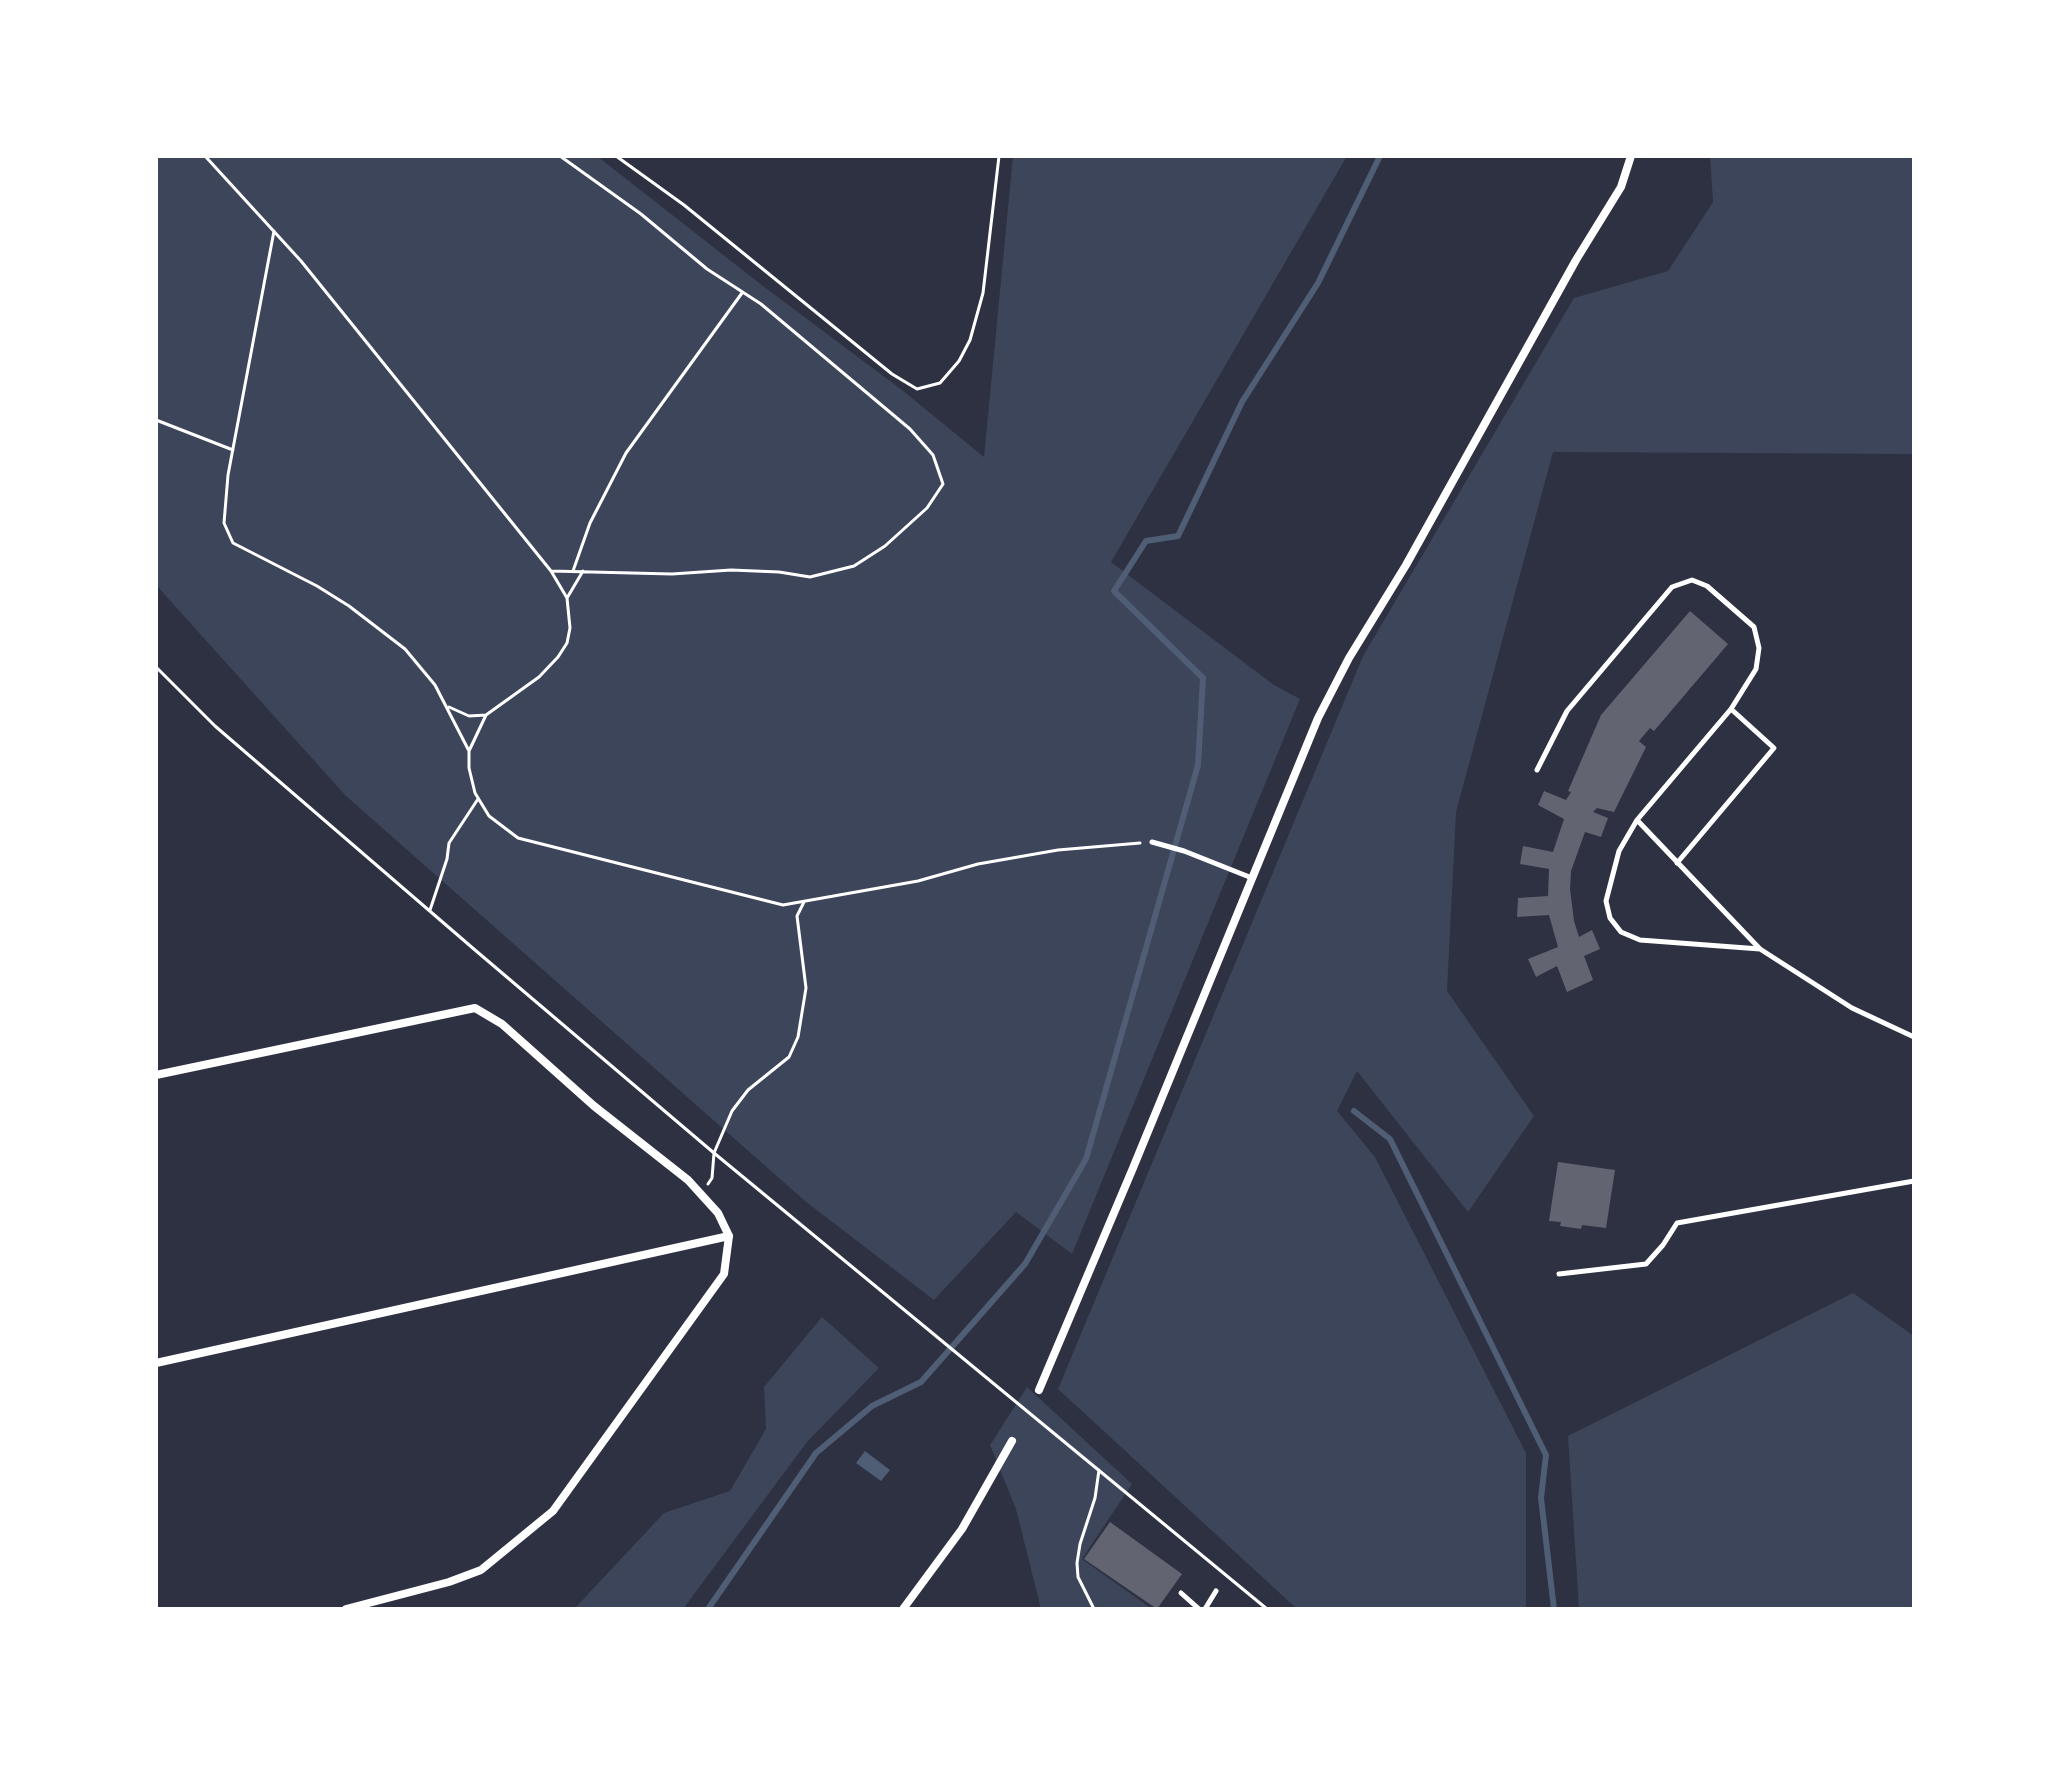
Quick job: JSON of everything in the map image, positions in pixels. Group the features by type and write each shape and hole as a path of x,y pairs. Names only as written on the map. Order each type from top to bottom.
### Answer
{"street":[{"path":"1039,1390 1318,718 1349,658 1406,565 1576,260 1621,187 1631,156"},
{"path":"156,1075 475,1008 502,1024 594,1106 688,1180 718,1213 729,1236 724,1274 553,1511 481,1570 449,1582 346,1609"},
{"path":"156,1363 729,1236"},
{"path":"903,1609 962,1529 1012,1441"}],"lane":[{"path":"1537,770 1567,711 1672,587 1692,580 1707,586 1754,627 1759,648 1756,669 1731,709 1637,820 1619,851 1606,901 1610,918 1621,932 1640,940 1760,949"},
{"path":"1677,863 1774,748 1731,709"},
{"path":"1637,820 1760,949 1852,1008 1914,1037"},
{"path":"1152,842 1253,878"},
{"path":"1559,1274 1646,1264 1677,1223 1914,1181"},
{"path":"1205,1609 1216,1591"},
{"path":"1181,1593 1199,1609"}],"path":[{"path":"205,156 312,273 551,571 567,598 570,628 567,643 558,657 525,688 486,715 469,751"},
{"path":"551,571 672,574 731,570 810,577 854,566 885,546 927,508 943,484 933,455 910,429 761,304 707,269 641,214 560,156"},
{"path":"616,156 684,205 892,374 917,389 940,383 959,361 970,340 983,293 999,156"},
{"path":"274,231 233,450 224,523 233,543 317,586 405,649 449,707 469,751 469,768 478,799 489,816 518,838 783,905 918,881 978,864 1058,850 1152,842"},
{"path":"573,571 590,523 626,453 743,292"},
{"path":"156,420 233,450"},
{"path":"567,598 583,571"},
{"path":"156,667 215,726 714,1153 1267,1609"},
{"path":"449,707 469,716 486,715"},
{"path":"430,910 447,859 449,843 478,799"},
{"path":"702,1195 712,1178 714,1153 732,1111 748,1090 789,1057 798,1037 806,988 797,916 804,902"},
{"path":"1094,1609 1078,1577 1077,1563 1095,1498 1099,1470"}],"shaded area":[{"path":"156,156 597,156 902,390 984,457 1013,156 1347,156 1111,562 1274,685 1300,699 1072,1254 1016,1212 934,1300 805,1201 346,796 156,585"},
{"path":"1710,156 1914,156 1914,454 1553,452 1456,812 1447,991 1534,1116 1468,1212 1357,1071 1337,1111 1375,1157 1526,1453 1526,1609 1297,1609 1058,1389 1363,656 1574,298 1668,271 1713,202"},
{"path":"1853,1293 1914,1336 1914,1609 1579,1609 1568,1436"},
{"path":"822,1317 879,1368 807,1442 683,1609 574,1609 664,1513 730,1491 766,1429 764,1387"},
{"path":"1027,1387 1132,1484 1082,1559 1152,1609 1041,1609 1016,1509 990,1445"},
{"path":"865,1451 890,1470 881,1481 856,1463"}],"building":[{"path":"1690,611 1728,644 1654,731 1650,728 1639,741 1646,747 1614,812 1597,808 1593,812 1608,818 1601,837 1585,832 1571,871 1570,889 1579,937 1592,930 1600,949 1584,956 1593,980 1567,992 1557,966 1536,977 1528,959 1558,947 1549,915 1517,917 1518,898 1548,896 1549,869 1520,864 1523,846 1553,852 1564,819 1538,805 1544,791 1566,800 1601,715"},
{"path":"1558,1162 1615,1170 1606,1228 1582,1225 1581,1229 1549,1221"},
{"path":"1110,1522 1182,1574 1157,1609 1084,1559"}],"waterway":[{"path":"708,1609 816,1453 872,1406 921,1382 1025,1264 1086,1159 1198,765 1203,678 1114,591 1146,541 1178,536 1242,402 1318,283 1380,156"},
{"path":"1354,1111 1390,1139 1546,1455 1541,1498 1554,1609"}]}
